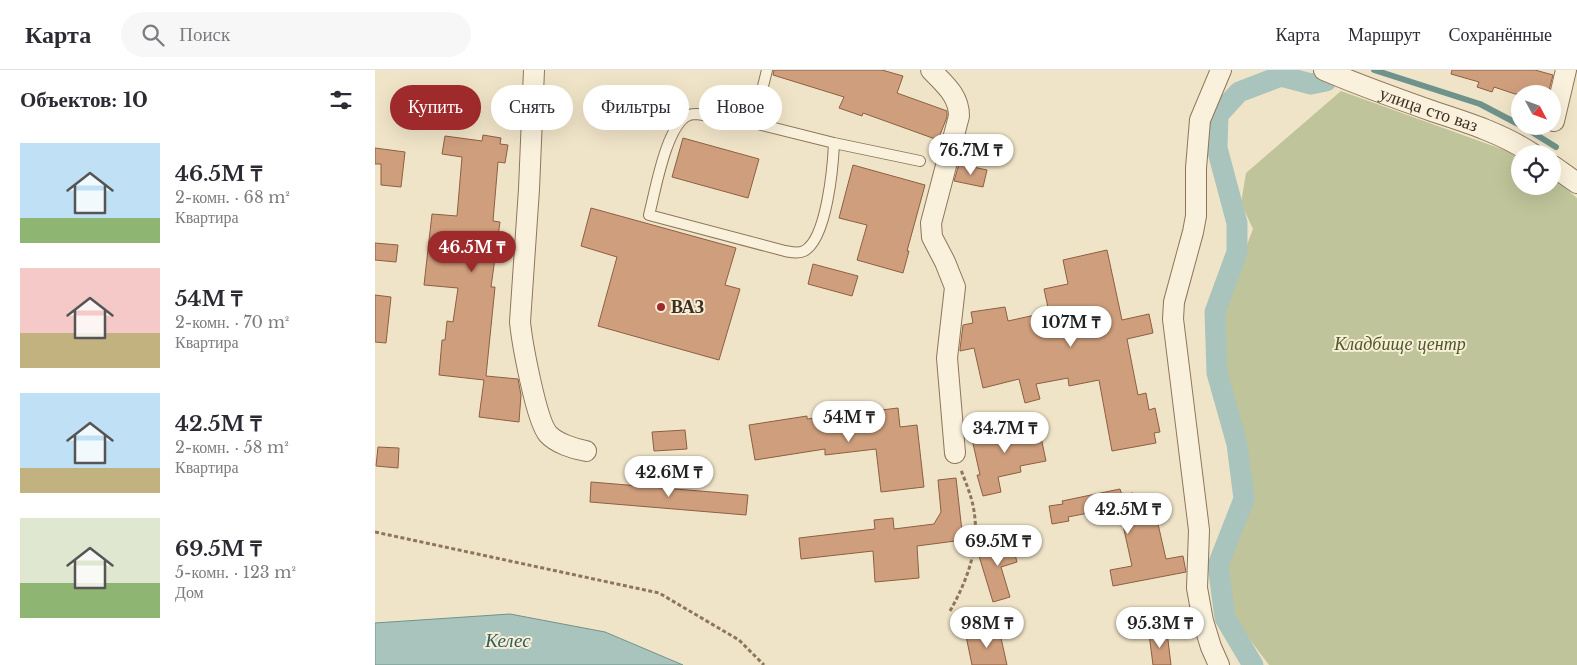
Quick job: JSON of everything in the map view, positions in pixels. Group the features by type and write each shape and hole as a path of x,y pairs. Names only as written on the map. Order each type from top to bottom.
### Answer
{"street":[{"path":"534,70 529,189 520,322 521,337 543,426 549,435 560,442 586,451"},
{"path":"931,70 952,91 959,109 959,116 931,223 932,237 955,287 947,358 955,453"},
{"path":"1219,665 1203,621 1197,588 1199,530 1173,319 1174,302 1180,275 1196,216 1196,168 1200,120 1221,70"},
{"name":"улица сто ваз","path":"1325,70 1483,128 1518,145"},
{"path":"1561,91 1566,70"},
{"path":"1561,172 1577,183"}],"lane":[{"path":"763,85 767,70"},
{"path":"699,114 688,115 674,130 667,146 649,215 785,251 798,252 805,250 817,234 827,205 833,168 834,143"},
{"path":"782,130 920,161"}],"path":[{"path":"950,611 961,593 975,549 974,511 955,453"},
{"path":"375,532 659,593 739,640 764,665"}],"green space":[{"name":"Кладбище центр","path":"1341,91 1507,151 1511,153 1511,195 1561,195 1561,185 1577,198 1577,665 1269,665 1232,616 1224,564 1250,494 1246,460 1229,393 1218,336 1234,279 1253,229 1241,203 1246,173"}],"water":[{"name":"Келес","path":"510,614 605,632 683,665 375,665 375,623"}],"building":[{"path":"774,70 882,70 903,76 897,93 947,111 947,117 938,140 863,113 862,116 839,108 844,97 773,75"},
{"path":"1452,70 1535,70 1553,75 1550,85 1511,85 1511,93 1494,87 1492,92 1477,87 1479,82 1451,74"},
{"path":"483,135 501,138 500,144 508,145 505,163 498,162 493,221 500,222 491,287 495,287 486,376 518,379 521,395 519,422 479,417 484,380 439,375 442,340 445,340 447,321 453,322 458,288 424,285 432,214 457,216 462,157 442,154 445,136 482,141"},
{"path":"683,138 759,159 748,198 672,177"},
{"path":"375,148 405,152 401,187 381,185 381,164 375,164"},
{"path":"959,164 987,170 983,187 954,181"},
{"path":"853,165 925,185 903,273 857,260 867,225 839,218"},
{"path":"591,208 736,248 725,285 740,289 719,360 598,326 617,257 581,246"},
{"path":"375,243 398,245 396,262 375,260"},
{"path":"1107,250 1122,320 1149,314 1153,333 1127,339 1138,395 1146,393 1149,410 1155,408 1160,432 1154,433 1156,443 1112,451 1099,380 1069,386 1068,378 1036,384 1040,399 1025,403 1019,379 983,388 974,348 960,351 963,325 973,323 971,312 1005,307 1008,321 1049,312 1044,289 1068,284 1063,260"},
{"path":"813,264 858,276 852,296 808,284"},
{"path":"375,295 391,297 386,343 375,342"},
{"path":"898,408 900,427 917,425 924,487 881,492 876,449 825,455 825,449 755,460 749,425 807,416 807,419"},
{"path":"1038,423 1046,461 1020,466 1021,472 998,477 1001,492 983,496 977,475 980,475 970,430 987,426 989,434"},
{"path":"685,430 687,449 654,451 652,432"},
{"path":"378,447 399,448 398,468 376,466"},
{"path":"956,478 963,540 917,546 919,578 875,582 873,551 801,559 799,538 875,529 874,520 893,518 894,529 934,524 941,512 938,480"},
{"path":"591,482 748,495 746,515 590,502"},
{"path":"1120,489 1122,495 1133,493 1136,506 1153,502 1166,559 1183,556 1186,572 1113,586 1110,570 1132,566 1119,507 1068,517 1069,521 1052,524 1049,506 1063,504 1062,501"},
{"path":"1009,533 1017,562 1001,567 1010,597 993,602 979,556 997,551 993,537"},
{"path":"999,629 1007,665 972,665 966,636"},
{"path":"1167,632 1171,665 1153,665 1149,634"}],"waterway":[{"path":"1253,665 1225,618 1218,565 1244,499 1237,444 1217,373 1215,312 1237,252 1237,223 1217,148 1218,115 1239,92 1281,76 1311,84 1326,81 1332,70"},
{"path":"1374,70 1480,104 1511,120"},
{"path":"1537,135 1553,145"}],"place":[{"name":"ВАЗ","path":"661,307"}]}
